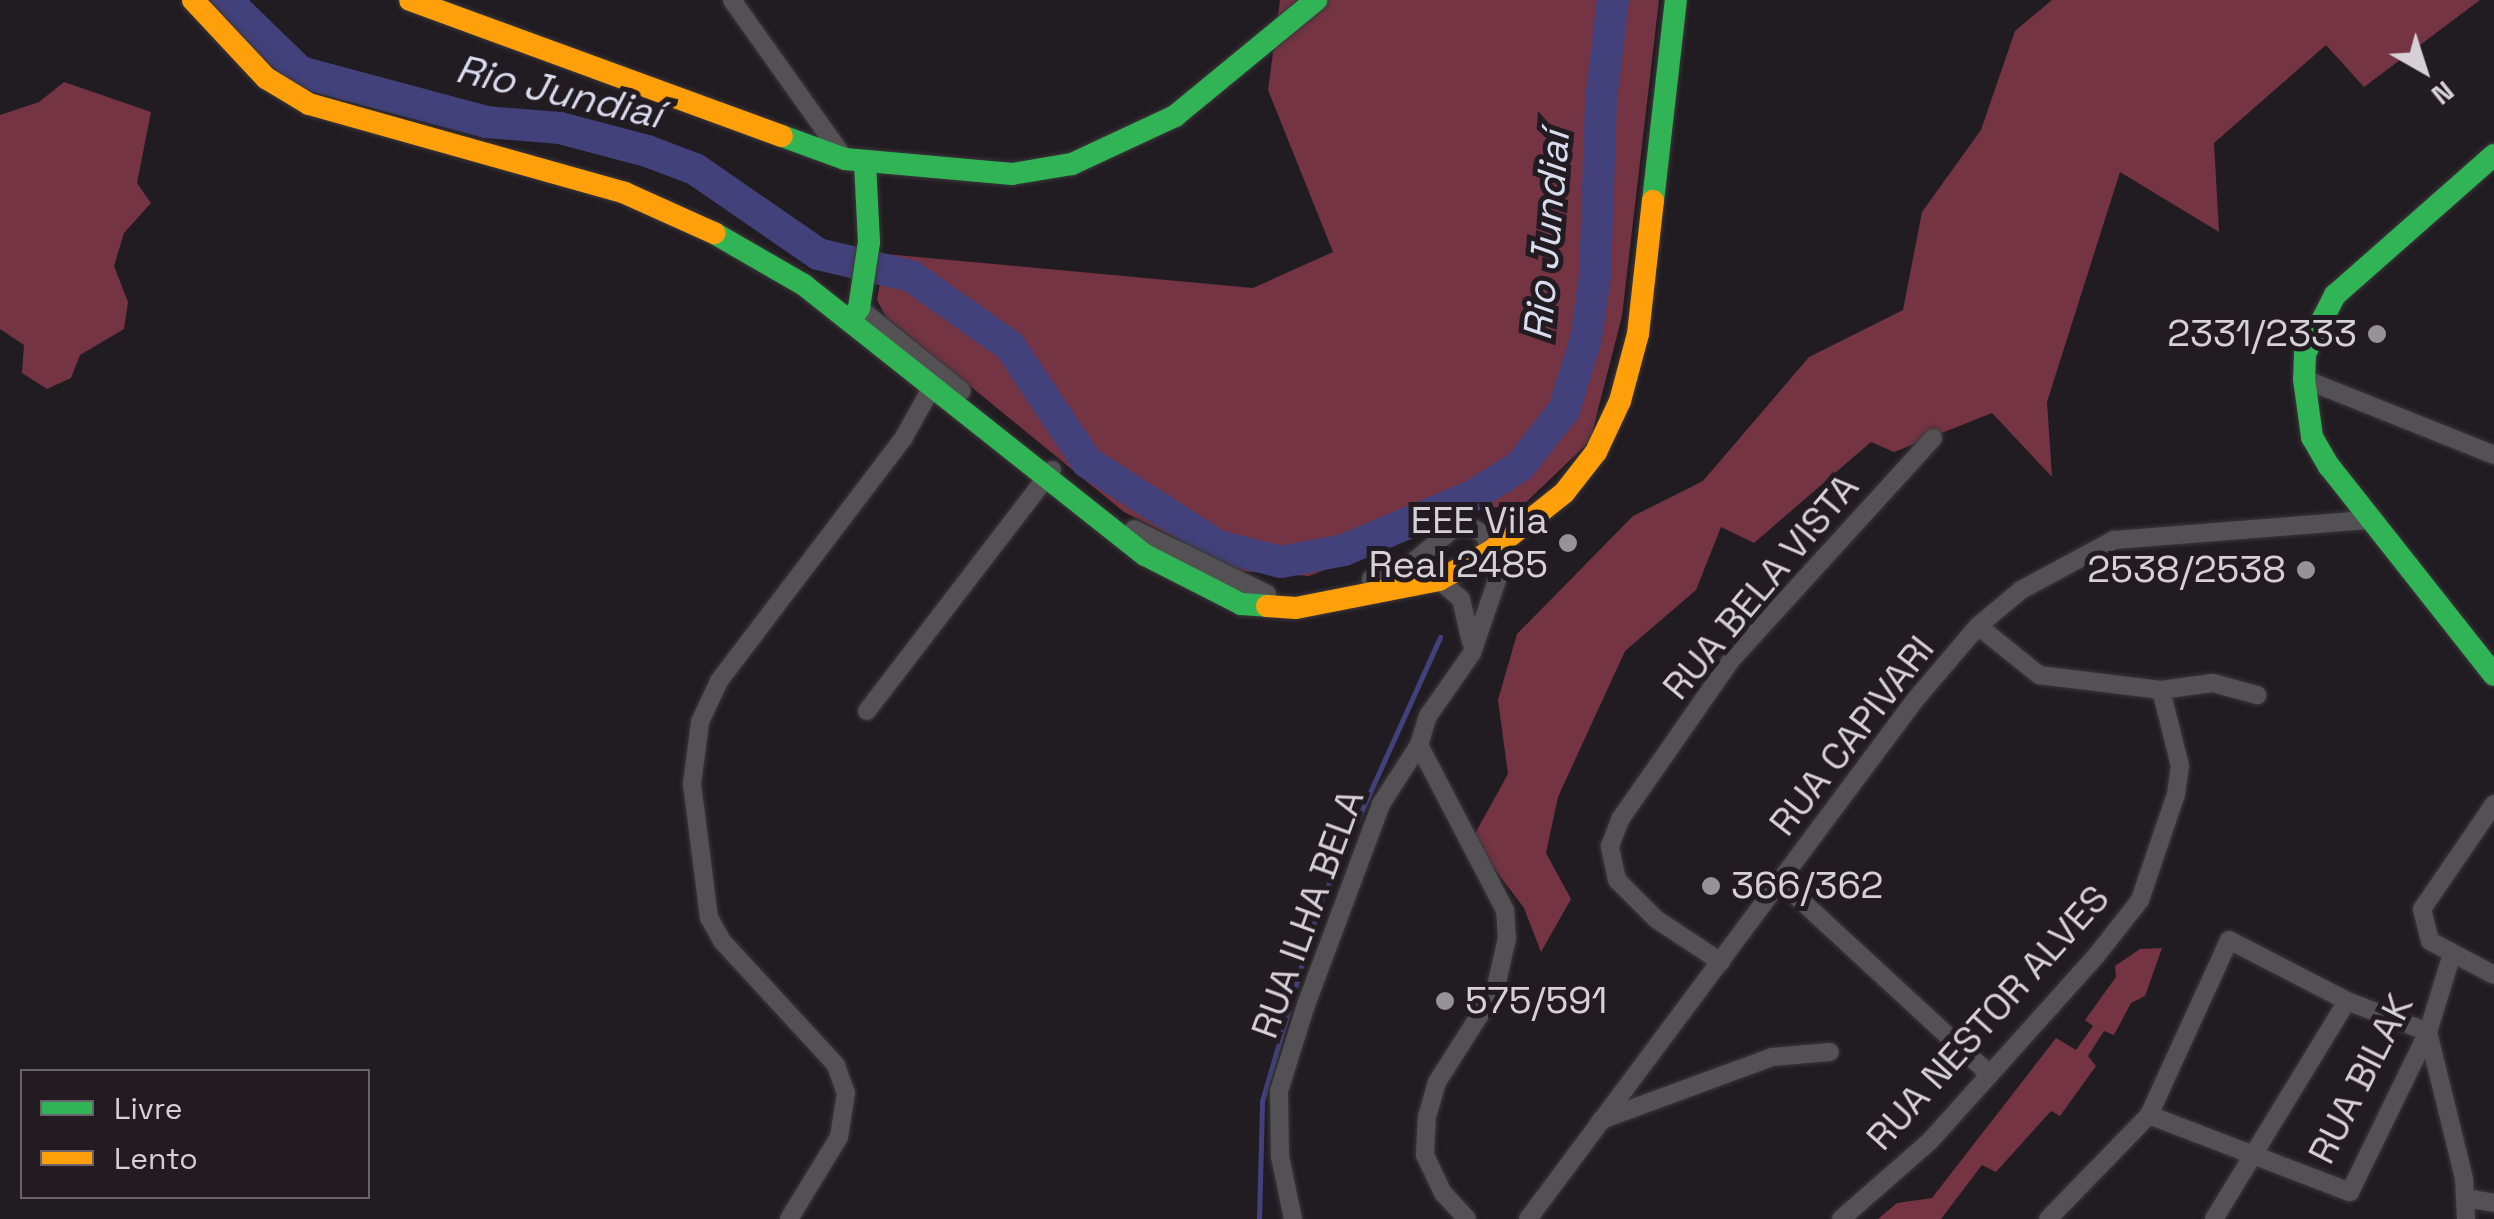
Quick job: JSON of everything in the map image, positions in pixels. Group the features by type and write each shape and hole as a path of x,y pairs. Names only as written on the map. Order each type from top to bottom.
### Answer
{"main road":[{"path":"193,0 266,78 309,104 625,193 748,248 857,307 936,380 1051,471 1145,555 1242,604 1296,608 1439,580 1491,551 1564,493 1596,452 1620,401 1638,334 1676,0"},
{"path":"410,0 855,162 1012,174 1072,164 1175,116 1316,0"},
{"path":"2494,155 2336,295 2306,354 2304,379 2312,437 2368,520 2494,675"},
{"path":"855,162 869,216 857,307"}],"street":[{"path":"732,0 855,162"},
{"path":"2304,379 2494,455"},
{"path":"790,1219 839,1136 846,1093 836,1065 722,941 709,918 692,784 700,722 719,681 904,437 936,380"},
{"name":"RUA BELA VISTA","path":"1721,962 1656,919 1616,880 1610,846 1621,818 1732,659 1933,438"},
{"path":"867,711 1051,471 1144,537 1255,594 1312,594 1392,575 1454,528 1473,528 1491,551"},
{"name":"RUA CAPIVARI","path":"1532,1218 1600,1120 1915,700 1978,626 2071,558 2114,540 2368,520"},
{"name":"RUA ILHA BELA","path":"1293,1219 1280,1156 1279,1090 1381,804 1419,744 1428,716 1472,653 1496,582 1491,551"},
{"path":"1439,580 1462,599 1472,653"},
{"path":"1462,599 1496,582"},
{"path":"1978,626 2040,675 2161,690 2213,683 2258,695"},
{"name":"RUA NESTOR ALVES","path":"1841,1219 1930,1141 2140,900 2180,766 2161,690"},
{"path":"1419,744 1505,910 1507,938 1495,991 1437,1082 1427,1116 1425,1155 1444,1193 1467,1219"},
{"path":"2494,804 2422,909 2430,941 2494,975"},
{"path":"1782,882 1990,1075"},
{"path":"2048,1219 2149,1115 2229,940 2347,1001 2428,1032 2466,1198 2466,1219"},
{"name":"RUA BILAK","path":"2149,1115 2255,1160 2350,1192 2428,1032 2452,954"},
{"path":"2214,1219 2255,1160 2347,1001"},
{"path":"1600,1120 1772,1057 1830,1052"},
{"path":"2466,1198 2494,1203"}],"shaded area":[{"path":"1280,0 1659,0 1622,316 1590,441 1520,508 1481,507 1309,576 1241,571 1124,512 886,317 877,300 885,254 1253,288 1333,252 1268,90"},
{"path":"2052,0 2480,0 2364,87 2326,45 2214,143 2219,232 2120,172 2047,402 2052,477 1992,413 1894,452 1871,442 1754,543 1721,527 1696,590 1625,651 1558,797 1546,853 1571,899 1541,952 1524,908 1472,839 1508,774 1498,700 1517,634 1633,516 1703,481 1809,357 1903,310 1922,212 1981,130 2015,31"},
{"path":"64,82 151,112 137,183 151,203 124,233 114,266 128,302 124,329 80,355 71,378 47,389 22,373 24,345 0,329 0,115 39,102"},
{"path":"2162,948 2145,996 2131,1003 2114,1035 2104,1031 2088,1056 2096,1066 2060,1116 2051,1111 1996,1172 1982,1165 1941,1219 1878,1219 1897,1203 1932,1198 2056,1038 2076,1050 2093,1026 2085,1020 2116,977 2115,966 2140,949"}],"waterway":[{"name":"Rio Jundiaí","path":"226,0 300,72 486,122 560,128 647,151 695,169 818,254 911,276 1010,346 1087,462 1218,546 1281,562 1344,550 1474,495 1520,466 1564,410 1586,339 1595,275 1601,100 1613,0"},
{"path":"1510,489 1520,466"},
{"path":"1259,1219 1262,1101 1320,903 1440,637"}],"traffic: fast":[{"path":"782,136 845,159 1012,174 1072,164 1175,116 1316,0"},
{"path":"1653,201 1676,0"},
{"path":"2494,155 2335,295 2305,354 2304,379 2312,437 2329,466 2494,675"},
{"path":"850,320 859,308 869,242 865,164"},
{"path":"714,233 804,285 1145,555 1241,604 1267,606"}],"traffic: slow":[{"path":"193,0 266,78 309,104 625,193 714,233"},
{"path":"410,0 782,136"},
{"path":"1267,606 1296,608 1439,580 1491,551 1564,493 1596,452 1620,401 1638,334 1653,201"}],"place":[{"name":"2331/2333","path":"2377,334"},
{"name":"EEE Vila Real 2485","path":"1568,543"},
{"name":"2538/2538","path":"2306,570"},
{"name":"366/362","path":"1711,886"},
{"name":"575/591","path":"1445,1001"}]}
